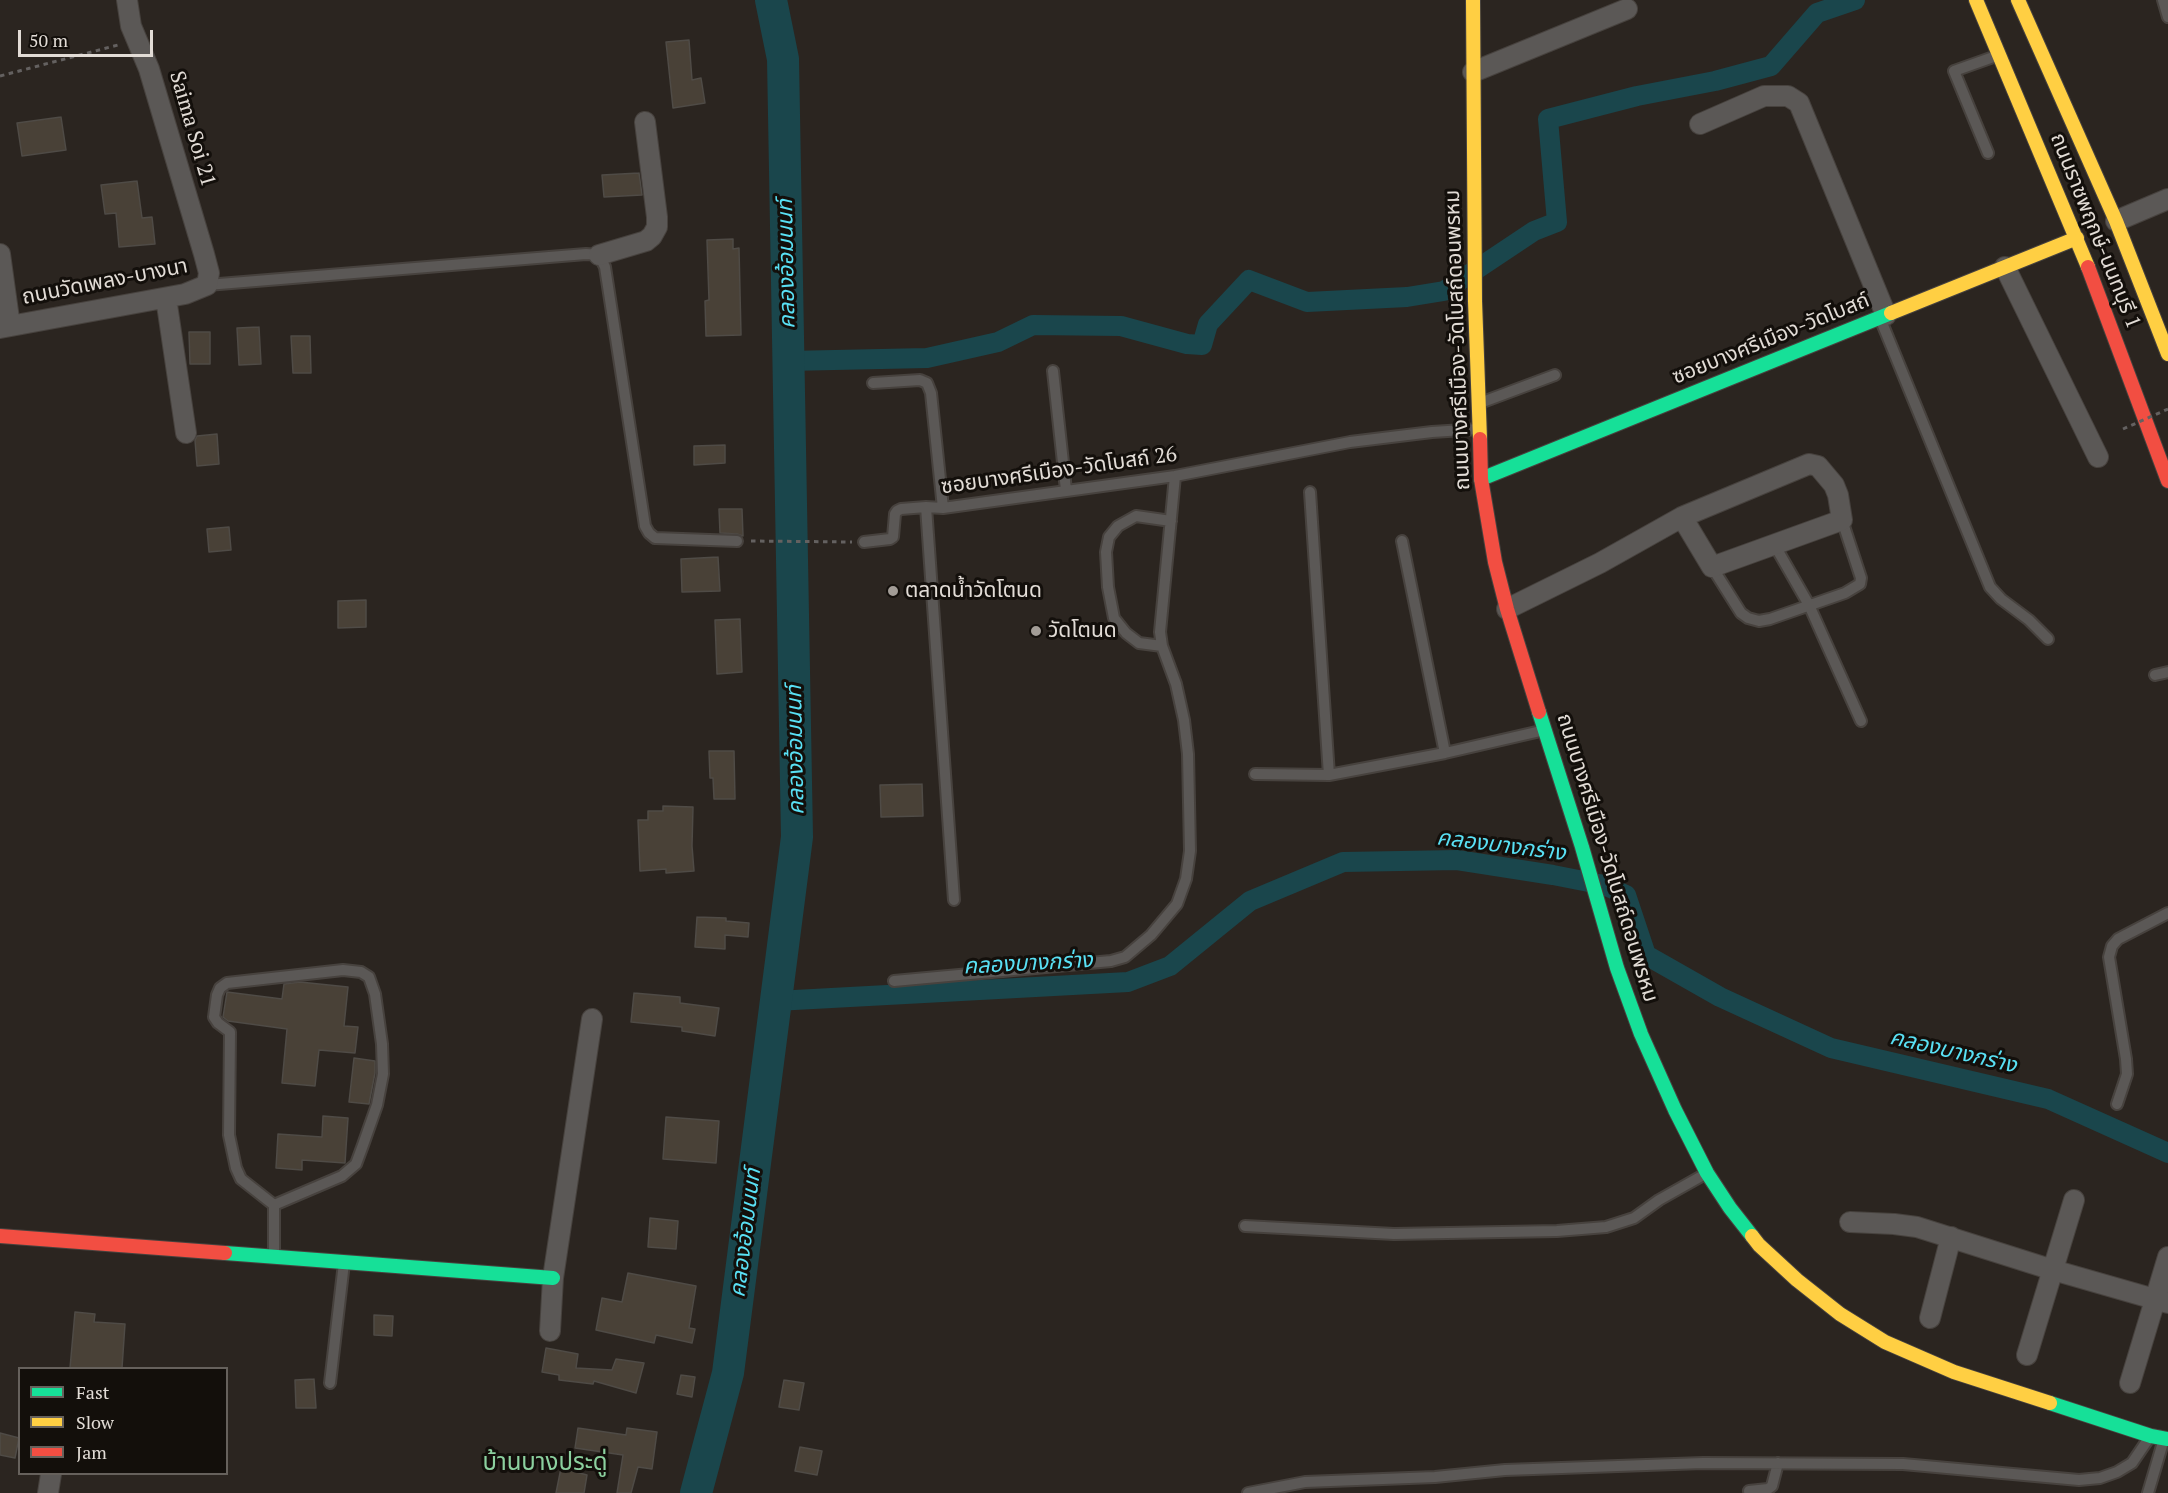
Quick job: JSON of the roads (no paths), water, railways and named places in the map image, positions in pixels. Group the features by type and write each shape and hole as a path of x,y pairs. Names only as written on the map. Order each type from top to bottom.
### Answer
{"street":[{"name":"Saima Soi 21","path":"126,0 129,34 149,69 208,279"},
{"name":"ถนนบางศรีเมือง-วัดโบสถ์ดอนพรหม","path":"1473,0 1474,247 1480,478 1495,562 1507,609 1617,968 1641,1034 1675,1110 1707,1173 1730,1208 1759,1245 1797,1280 1840,1314 1885,1342 1954,1372 2161,1438"},
{"name":"ถนนราชพฤกษ์-นนทบุรี 1","path":"1976,0 2077,238 2168,481"},
{"name":"ถนนราชพฤกษ์-นนทบุรี 1","path":"2018,0 2116,221 2168,354"},
{"path":"1473,72 1627,9"},
{"path":"1700,124 1764,96 1788,96 1799,103 1883,317"},
{"path":"599,255 646,241 657,227 645,122"},
{"path":"2116,221 2168,199"},
{"name":"ซอยบางศรีเมือง-วัดโบสถ์","path":"1480,478 2077,238"},
{"path":"0,255 5,327"},
{"path":"2005,267 2098,457"},
{"name":"ถนนวัดเพลง-บางนา","path":"5,327 185,294 208,279"},
{"path":"166,298 186,433"},
{"path":"1507,609 1600,563 1682,517 1809,464 1814,464 1824,471 1834,485 1842,520 1712,567 1682,517"},
{"path":"550,1331 553,1278 592,1018"},
{"path":"2027,1355 2074,1200"},
{"path":"1850,1222 1906,1225 2162,1301"},
{"path":"0,1236 553,1278"},
{"path":"1930,1318 1952,1237"},
{"path":"2130,1383 2162,1301 2168,1257"},
{"path":"48,1493 51,1475"}],"lane":[{"path":"2163,0 2168,17"},
{"path":"1988,153 1954,71 1999,55"},
{"path":"208,279 599,255 605,267 645,526 655,537 737,541"},
{"path":"1883,317 1990,587 2048,639"},
{"path":"1053,371 1066,490"},
{"path":"1478,404 1556,375"},
{"path":"873,383 920,380 927,383 931,393 943,508"},
{"name":"ซอยบางศรีเมือง-วัดโบสถ์ 26","path":"954,900 926,507 943,508 1175,476 1350,442 1479,429"},
{"path":"894,981 1100,962 1125,957 1151,936 1177,904 1186,879 1190,851 1188,754 1184,720 1176,684 1162,646 1160,632 1175,476"},
{"path":"1310,492 1329,776"},
{"path":"864,542 893,537 897,511 926,507"},
{"path":"1162,646 1139,643 1126,633 1114,618 1108,587 1106,552 1109,537 1118,526 1136,516 1171,521"},
{"path":"1712,567 1742,613 1748,618 1759,621 1845,593 1860,584 1860,572 1842,520"},
{"path":"1402,541 1445,753"},
{"path":"1774,544 1809,605 1861,721"},
{"path":"2155,675 2168,672"},
{"path":"1255,774 1329,776 1545,730"},
{"path":"2117,1104 2127,1074 2127,1066 2109,957 2112,946 2118,939 2168,914"},
{"path":"343,970 361,972 369,977 375,994 382,1044 383,1074 377,1105 356,1164 332,1181 274,1205 241,1179 236,1168 229,1135 230,1032 214,1017 217,995 220,988 227,983 343,970"},
{"path":"1245,1226 1394,1234 1557,1231 1606,1227 1634,1218 1659,1200 1707,1173"},
{"path":"274,1205 274,1257"},
{"path":"330,1383 344,1262"},
{"path":"1248,1493 1305,1482 1435,1477 1505,1470 1703,1463 1903,1464 2079,1480 2100,1478 2116,1472 2132,1463 2161,1438"},
{"path":"2148,1493 2161,1438"},
{"path":"1749,1491 1768,1489 1772,1486 1778,1463"}],"waterway":[{"name":"คลองอ้อมนนท์","path":"696,1493 728,1373 797,837 783,59 771,0"},
{"path":"788,361 927,358 998,342 1033,325 1121,326 1187,344 1202,345 1208,324 1249,280 1307,302 1407,297 1444,291 1534,231 1557,222 1548,119 1771,66 1817,13 1855,0"},
{"name":"คลองบางกร่าง","path":"776,1001 1128,982 1170,966 1250,901 1343,862 1457,860 1604,885 1626,895 1646,955 1720,997 1831,1048 2048,1099 2168,1153"}],"place":[{"name":"ตลาดน้ำวัดโตนด","path":"893,591"},
{"name":"วัดโตนด","path":"1036,631"}],"district":[{"name":"บ้านบางประดู่","path":"545,1463"}]}
